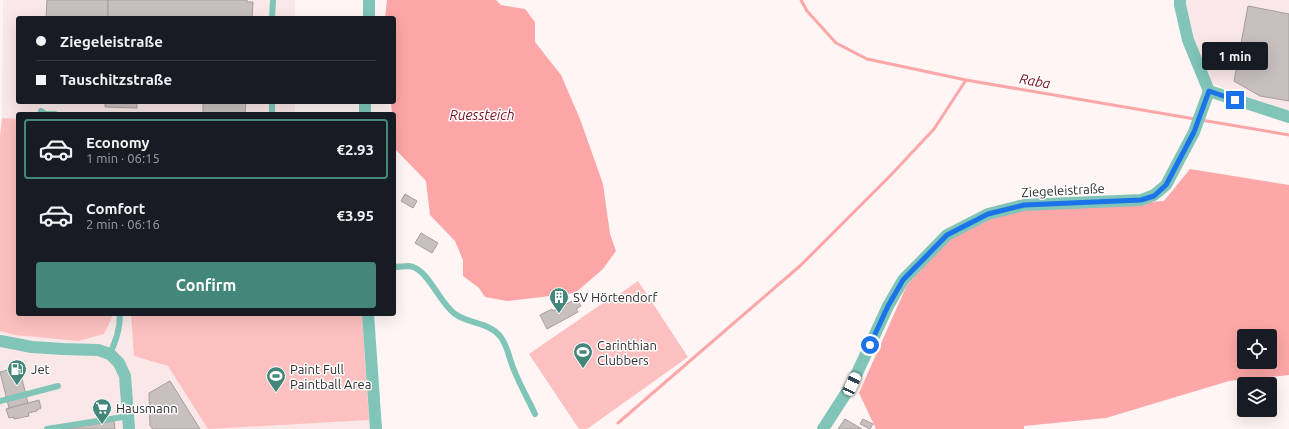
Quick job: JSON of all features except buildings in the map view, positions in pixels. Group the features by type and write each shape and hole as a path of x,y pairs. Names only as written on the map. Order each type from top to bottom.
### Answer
{"street":[{"path":"369,0 369,16"},
{"path":"1180,0 1188,40 1209,91 1289,117"},
{"name":"Ziegeleistraße","path":"823,429 852,384 888,306 903,280 947,235 988,214 1024,205 1141,200 1154,196 1166,185 1194,132 1209,91"},
{"path":"368,316 376,429"},
{"path":"0,341 32,347 98,350 110,354 119,363 125,376 129,429"}],"lane":[{"path":"272,0 272,16"},
{"path":"396,267 410,266 420,271 453,313 463,319 494,330 505,344 514,370 535,414"},
{"path":"110,354 118,336 120,316"},
{"path":"0,401 58,386"},
{"path":"47,429 128,416"}],"shaded area":[{"path":"3,0 295,0 295,16 16,16 16,104 295,104 295,112 16,112 16,316 365,316 373,429 0,429 0,140 2,118"},
{"path":"1186,0 1289,0 1289,112 1211,83 1192,37 1185,6"},
{"path":"2,118 16,119 16,316 112,316 104,334 78,341 15,335 0,331 0,136"},
{"path":"1190,169 1289,185 1289,375 1269,377 1237,377 1237,380 1229,381 1106,418 1024,426 1024,429 876,429 859,393 907,285 951,238 985,220 1013,210 1164,201"},
{"name":"Carinthian Clubbers","path":"638,281 688,357 587,429 579,429 529,354"},
{"name":"Paint Full Paintball Area","path":"131,316 362,316 369,420 208,429 168,366 134,356"}],"water":[{"name":"Ruessteich","path":"387,0 496,0 501,5 525,9 535,22 535,42 561,75 580,119 603,184 610,234 616,251 603,269 575,293 507,301 485,297 479,288 463,276 463,260 455,241 430,215 426,181 396,150 396,112 392,112 391,104 396,104 396,16 385,16"}],"waterway":[{"name":"Raba","path":"801,0 807,11 836,43 867,59 966,80 1195,119"},
{"path":"618,423 801,265 890,176 934,129 966,80"},
{"name":"Raba","path":"1201,120 1289,135"}],"place":[{"name":"SV Hörtendorf","path":"559,314"},
{"name":"Carinthian Clubbers","path":"583,369"},
{"name":"Jet","path":"17,386"},
{"name":"Paint Full Paintball Area","path":"276,393"},
{"name":"Hausmann","path":"102,425"}],"route":[{"path":"870,345 888,306 903,280 947,235 988,214 1024,205 1141,200 1154,196 1166,185 1194,132 1209,91 1235,100"}]}
